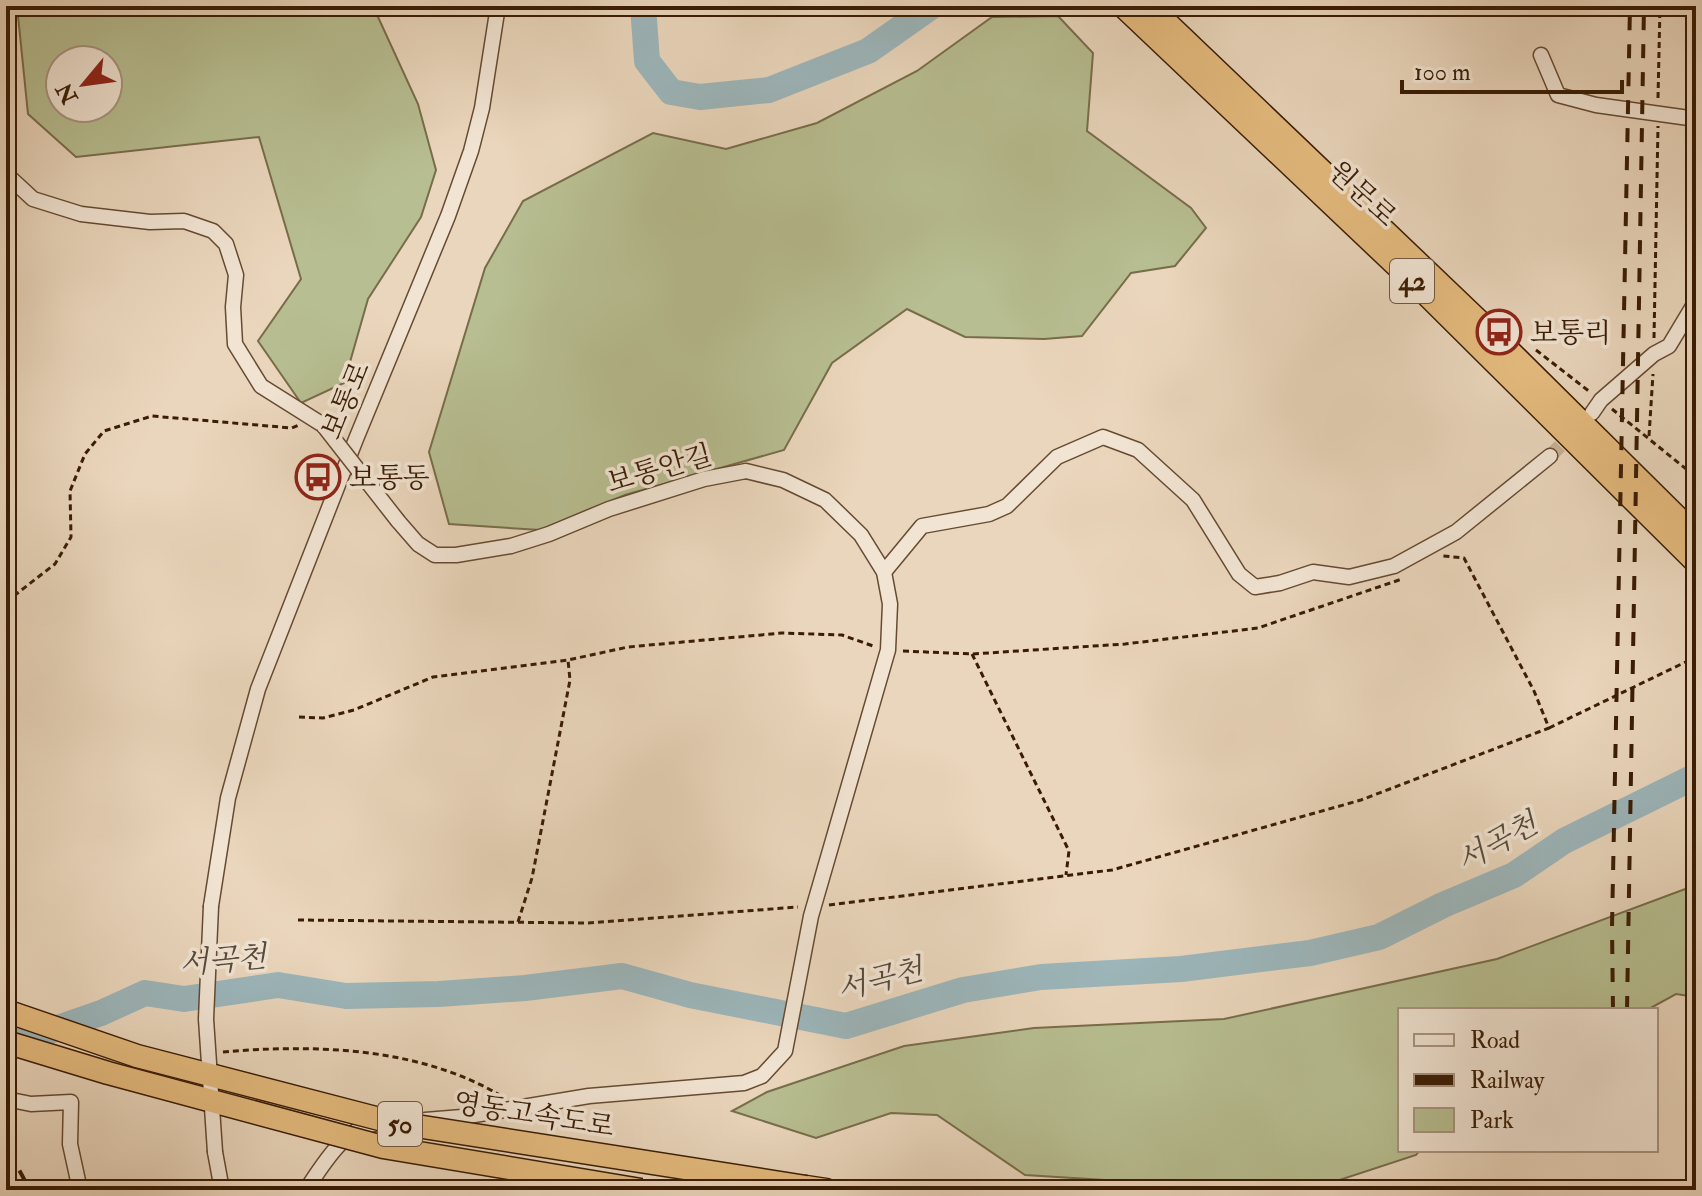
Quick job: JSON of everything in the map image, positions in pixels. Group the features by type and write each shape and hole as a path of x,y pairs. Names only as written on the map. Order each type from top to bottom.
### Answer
{"highway":[{"name":"원문로","path":"1123,6 1423,291 1696,562"},
{"name":"원문로","path":"1149,6 1488,330 1696,536"},
{"name":"영동고속도로","path":"6,1011 137,1056 391,1122 816,1188"},
{"name":"영동고속도로","path":"6,1042 108,1073 383,1147 641,1190"}],"street":[{"name":"보통로","path":"222,1190 215,1152 206,1019 211,906 228,798 258,689 448,216 471,151 482,108 498,6"},
{"path":"1541,55 1558,95 1596,105 1696,119"},
{"path":"6,174 33,199 81,214 150,222 184,221 213,231 226,244 236,275 233,307 235,344 261,386 318,422"},
{"path":"1592,413 1601,400 1654,354 1669,346 1682,329 1696,301"},
{"name":"보통안길","path":"318,422 418,544 435,555 456,555 511,546 609,509 704,479 746,471 783,480 825,500 861,535 884,572 890,604 888,650 811,916 785,1051 762,1076 744,1083 589,1096 520,1107"},
{"path":"884,572 922,526 989,514 1007,506 1057,457 1103,437 1138,450 1193,500 1239,574 1255,587 1313,572 1349,577 1394,566 1456,532 1550,456"},
{"path":"6,1099 31,1104 71,1102 70,1144 80,1190"},
{"path":"306,1190 341,1143 367,1124 462,1117 520,1107"}],"path":[{"path":"1649,436 1654,354 1660,6"},
{"path":"1601,400 1696,477"},
{"path":"6,602 55,564 71,537 70,491 85,454 104,431 152,416 292,428 318,422"},
{"path":"1433,562 1446,555 1464,558 1534,691 1549,728"},
{"path":"299,717 323,718 354,710 433,677 568,660 628,647 782,633 842,635 888,650 972,654 1125,644 1258,628 1396,582 1408,575"},
{"path":"972,654 1069,851 1066,875"},
{"path":"1050,877 1112,870 1361,800 1549,728 1696,657"},
{"path":"518,922 535,862 570,680 568,660"},
{"path":"298,920 545,922"},
{"path":"212,1052 269,1048 351,1051 428,1065 484,1085 520,1107"}],"green space":[{"path":"17,6 373,6 418,104 436,170 421,217 368,299 344,383 301,403 258,341 301,279 259,137 76,157 28,114"},
{"path":"1058,16 1093,53 1087,131 1191,208 1206,228 1175,266 1131,273 1082,336 1044,339 965,337 907,309 832,363 784,450 625,495 540,530 449,524 429,452 485,268 523,201 653,133 726,149 817,123 917,71 992,17"},
{"path":"1696,885 1696,997 1676,994 1651,1008 1398,1008 1398,1152 1418,1152 1309,1190 1025,1175 937,1115 891,1113 816,1138 732,1111 767,1092 904,1046 1034,1028 1224,1019 1497,959"}],"waterway":[{"name":"서곡천","path":"643,6 647,61 671,92 700,97 769,90 868,51 932,6"},
{"name":"서곡천","path":"6,1046 101,1013 145,993 184,999 278,985 346,996 439,994 525,988 622,976 690,995 846,1026 963,990 1041,977 1181,969 1310,953 1379,937 1514,875 1564,841 1696,776"}],"tunnel":[{"path":"1550,456 1575,431"}],"railway":[{"path":"1613,1008 1630,6"},
{"path":"1627,1008 1644,6"},
{"path":"6,1146 30,1190"}],"place":[{"name":"보통리","path":"1499,332"},
{"name":"보통동","path":"318,477"}]}
